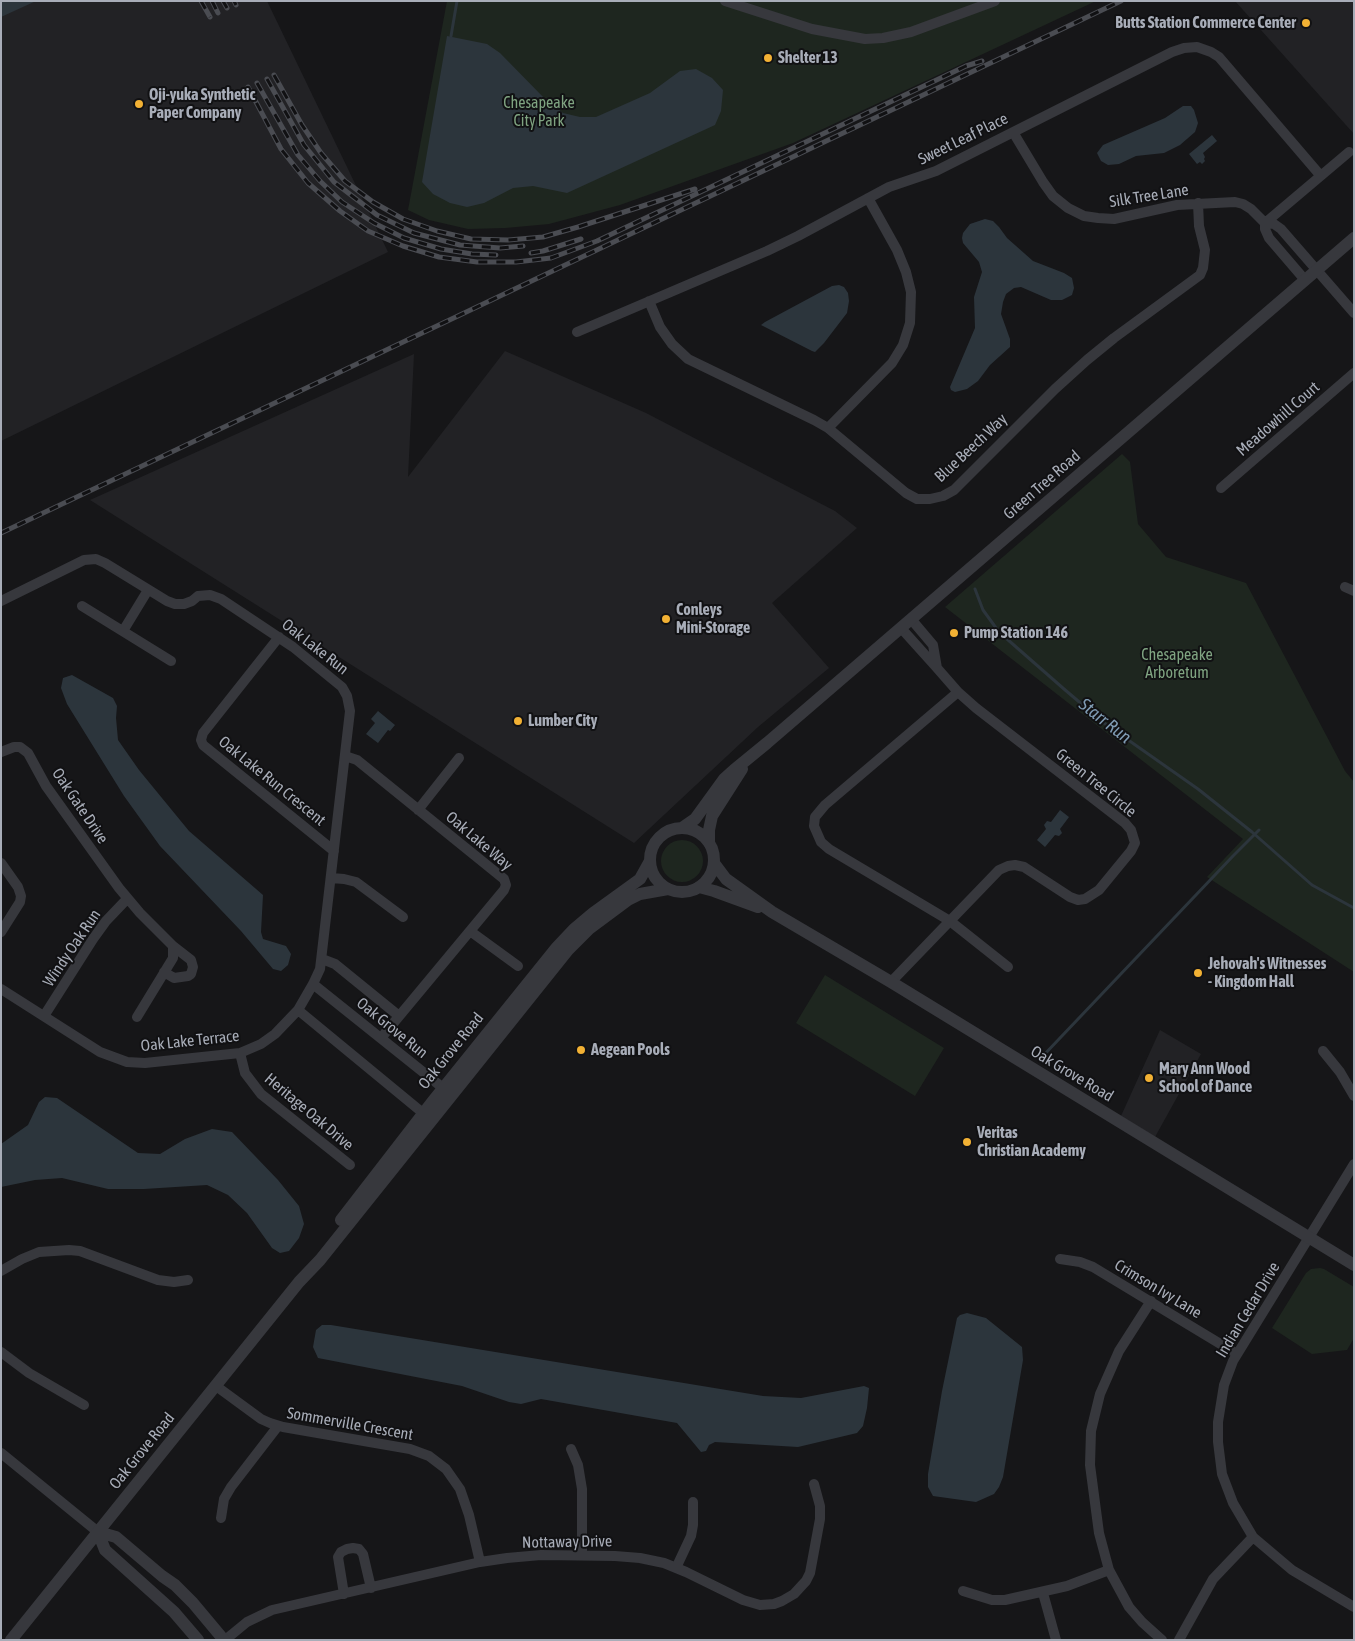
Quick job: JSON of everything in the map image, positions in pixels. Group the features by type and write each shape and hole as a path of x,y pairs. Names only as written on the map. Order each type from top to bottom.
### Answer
{"street":[{"path":"726,1 812,29 865,39 882,38 911,32 995,1"},
{"name":"Sweet Leaf Place","path":"577,332 767,252 889,187 936,171 1172,52 1184,48 1197,47 1211,52 1218,57 1320,175"},
{"name":"Silk Tree Lane","path":"1014,132 1053,196 1068,208 1084,216 1114,219 1177,205 1234,202 1243,204 1265,223 1274,224 1281,229 1354,313"},
{"path":"1265,223 1349,152"},
{"path":"828,428 892,363 903,345 910,323 911,292 906,272 897,250 868,198"},
{"name":"Blue Beech Way","path":"649,301 660,327 672,344 688,359 828,428 906,493 917,499 930,499 943,496 954,490 1055,389 1087,360 1146,314 1195,281 1203,268 1205,250 1199,226 1198,203"},
{"name":"Silk Tree Lane","path":"1265,223 1264,229 1269,238 1305,280"},
{"name":"Green Tree Road","path":"682,828 695,819 724,779 1354,238"},
{"name":"Meadowhill Court","path":"1221,488 1354,373"},
{"name":"Oak Lake Run","path":"1,601 84,560 90,559 105,563 148,590 176,604 184,604 198,596 210,595 221,599 279,637 346,692 350,711 345,756 322,959 313,984"},
{"path":"123,631 148,590"},
{"path":"82,606 171,661"},
{"name":"Green Tree Circle","path":"912,619 933,645 937,668"},
{"name":"Green Tree Circle","path":"890,982 999,870 1015,865 1024,867 1070,897 1078,900 1085,899 1099,890 1131,851 1135,843 1131,830 1125,822 976,708 958,692 901,628"},
{"name":"Oak Lake Run Crescent","path":"279,637 203,733 201,740 204,745 334,850"},
{"path":"958,692 825,804 815,817 814,826 821,842 829,850 950,921 1008,967"},
{"name":"Oak Gate Drive","path":"1,752 14,747 20,747 28,753 46,786 127,899"},
{"name":"Oak Lake Way","path":"345,756 357,760 504,879 505,882 504,890 381,1038"},
{"name":"Green Tree Road","path":"709,843 712,816 752,756"},
{"path":"418,810 459,758"},
{"path":"682,828 698,832 709,843 713,852 714,863 709,878 699,887 686,892 677,892 668,889 655,877 650,861 652,850 661,836 671,830 682,828"},
{"name":"Oak Grove Road","path":"11,1640 299,1282 320,1260 557,947 574,928 592,913 640,878 650,861"},
{"path":"1,863 18,887 21,896 20,902 1,932"},
{"name":"Oak Grove Road","path":"714,863 726,879 772,912 1354,1265"},
{"path":"331,878 356,882 403,916"},
{"name":"Oak Grove Road","path":"699,887 772,912"},
{"name":"Oak Grove Road","path":"447,1091 568,950 589,929 628,900 640,894 668,889"},
{"path":"127,899 174,946 191,960 193,967 191,974 188,976 174,978 164,972"},
{"name":"Windy Oak Run","path":"44,1016 106,921 127,899"},
{"path":"470,930 518,966"},
{"path":"137,1017 173,958 174,946"},
{"path":"322,959 335,964 399,1016"},
{"name":"Oak Grove Run","path":"313,984 447,1091"},
{"name":"Oak Lake Terrace","path":"1,989 100,1052 127,1062 144,1062 240,1053 261,1044 275,1034 298,1010 313,984"},
{"path":"298,1010 427,1117"},
{"path":"1323,1051 1340,1072 1354,1096"},
{"name":"Heritage Oak Drive","path":"240,1053 245,1073 261,1094 350,1166"},
{"name":"Indian Cedar Drive","path":"1354,1164 1237,1354 1224,1385 1219,1406 1218,1442 1222,1474 1229,1494 1253,1536 1292,1570 1354,1607"},
{"path":"1,1271 22,1258 39,1252 69,1250 80,1251 158,1280 174,1282 188,1280"},
{"name":"Crimson Ivy Lane","path":"1060,1259 1080,1262 1093,1267 1237,1354"},
{"path":"1151,1301 1119,1351 1098,1402 1091,1431 1090,1465 1093,1495 1104,1554 1109,1570 1129,1607 1162,1640"},
{"path":"1,1352 29,1373 84,1405"},
{"name":"Sommerville Crescent","path":"216,1386 261,1419 278,1426 410,1449 421,1452 434,1460 452,1476 464,1499 480,1562"},
{"path":"221,1518 224,1499 231,1487 278,1426"},
{"path":"571,1449 578,1465 582,1489 582,1555"},
{"path":"1,1453 98,1532 116,1537 175,1585 225,1640"},
{"name":"Nottaway Drive","path":"225,1640 256,1616 272,1610 480,1562 541,1555 640,1558 664,1563 743,1600 760,1605 782,1601 794,1594 806,1581 810,1573 820,1519 820,1506 814,1484"},
{"path":"676,1568 691,1536 693,1502"},
{"path":"98,1532 105,1550 174,1612 198,1640"},
{"path":"1179,1640 1213,1579 1253,1536"},
{"path":"344,1594 338,1557 341,1552 347,1549 359,1549 371,1588"},
{"path":"963,1591 992,1600 1005,1600 1043,1593 1109,1570"},
{"path":"1043,1593 1056,1640"}],"shaded area":[{"path":"1,1 267,1 388,252 1,441"},
{"path":"1,1 36,1 1,17"},
{"path":"1235,1 1354,1 1354,134"},
{"path":"447,36 487,44 500,53 545,99 563,113 580,117 596,117 650,93 680,71 696,69 712,78 723,90 721,111 715,125 567,193 533,186 513,188 484,203 467,207 450,203 433,194 422,182"},
{"path":"1183,106 1191,106 1198,123 1195,132 1180,145 1164,153 1136,156 1119,164 1108,165 1101,161 1097,153 1103,145 1165,118"},
{"path":"1212,135 1217,141 1203,153 1205,161 1202,164 1200,162 1197,164 1189,154"},
{"path":"985,219 993,221 1007,238 1033,261 1072,278 1074,288 1072,295 1062,300 1051,300 1021,287 1014,288 1006,294 1001,314 1010,339 1010,347 990,365 978,381 967,389 955,392 950,387 975,328 974,297 982,272 979,262 963,243 962,238 963,233 970,224"},
{"path":"839,285 844,287 848,293 847,313 815,352 761,325 832,286"},
{"path":"505,351 646,413 835,511 857,528 772,603 829,668 758,727 634,843 90,500 414,354 408,477"},
{"path":"72,675 113,698 117,706 118,740 139,770 189,831 263,895 261,932 263,939 286,946 291,954 288,965 281,971 273,969 241,931 160,846 124,796 67,704 61,688 63,678"},
{"path":"378,711 395,725 390,731 388,730 378,743 366,734 375,723 371,719"},
{"path":"1060,810 1069,817 1060,829 1062,833 1059,836 1055,835 1045,847 1037,840 1046,829 1044,825 1047,821 1051,822"},
{"path":"1160,1030 1201,1054 1155,1137 1121,1116"},
{"path":"45,1097 57,1098 138,1153 160,1154 185,1139 212,1129 232,1132 278,1180 299,1206 304,1224 299,1238 289,1251 280,1253 272,1248 247,1213 228,1195 207,1185 108,1189 62,1178 35,1180 1,1187 1,1144 28,1125 39,1102"},
{"path":"967,1313 986,1318 1022,1347 1023,1360 1003,1477 994,1494 976,1502 933,1496 928,1487 928,1474 942,1391 957,1318"},
{"path":"322,1325 763,1396 801,1398 864,1386 869,1388 867,1408 863,1426 857,1433 798,1447 715,1442 709,1445 706,1451 701,1452 677,1423 541,1399 521,1404 509,1402 462,1386 318,1358 313,1347 316,1330"}],"green space":[{"name":"Chesapeake City Park","path":"447,1 1096,1 793,143 620,205 549,224 468,229 429,220 408,210"},
{"name":"Chesapeake Arboretum","path":"1122,454 1130,462 1138,524 1166,557 1246,583 1345,771 1354,782 1354,972 1207,877 1243,839 945,607"},
{"path":"686,840 694,843 700,849 703,861 700,873 694,879 678,882 670,879 664,873 661,857 664,849 670,843"},
{"path":"825,975 944,1048 915,1096 796,1023"},
{"path":"1320,1268 1354,1287 1354,1338 1347,1350 1312,1354 1272,1328 1306,1273 1311,1269"}],"waterway":[{"path":"451,36 457,1"},
{"name":"Starr Run","path":"975,589 983,610 999,632 1104,723 1198,789 1252,832 1312,885 1354,908"},
{"name":"Starr Run","path":"1041,1058 1259,830"}],"railway":[{"path":"201,1 210,17"},
{"path":"212,1 218,13"},
{"path":"223,1 227,8"},
{"path":"234,1 236,5"},
{"path":"1,533 1121,1"},
{"path":"248,87 281,149 308,183 340,211 368,231 403,246 439,257 477,262 516,262 551,258 597,241 966,66 982,61"},
{"path":"274,75 302,125 321,153 345,181 373,202 403,219 437,231 471,239 508,240 543,237 695,189"},
{"path":"267,79 304,145 334,182 377,215 414,233 460,245 500,248 523,246"},
{"path":"257,83 298,155 320,181 342,202 374,223 404,238 441,249 472,254 496,255"},
{"path":"531,253 581,239"}],"place":[{"name":"Butts Station Commerce Center","path":"1306,23"},
{"name":"Shelter 13","path":"768,58"},
{"name":"Oji-yuka Synthetic Paper Company","path":"139,104"},
{"name":"Conleys Mini-Storage","path":"666,619"},
{"name":"Pump Station 146","path":"954,633"},
{"name":"Lumber City","path":"518,721"},
{"name":"Jehovah's Witnesses - Kingdom Hall","path":"1198,973"},
{"name":"Aegean Pools","path":"581,1050"},
{"name":"Mary Ann Wood School of Dance","path":"1149,1078"},
{"name":"Veritas Christian Academy","path":"967,1142"}]}
